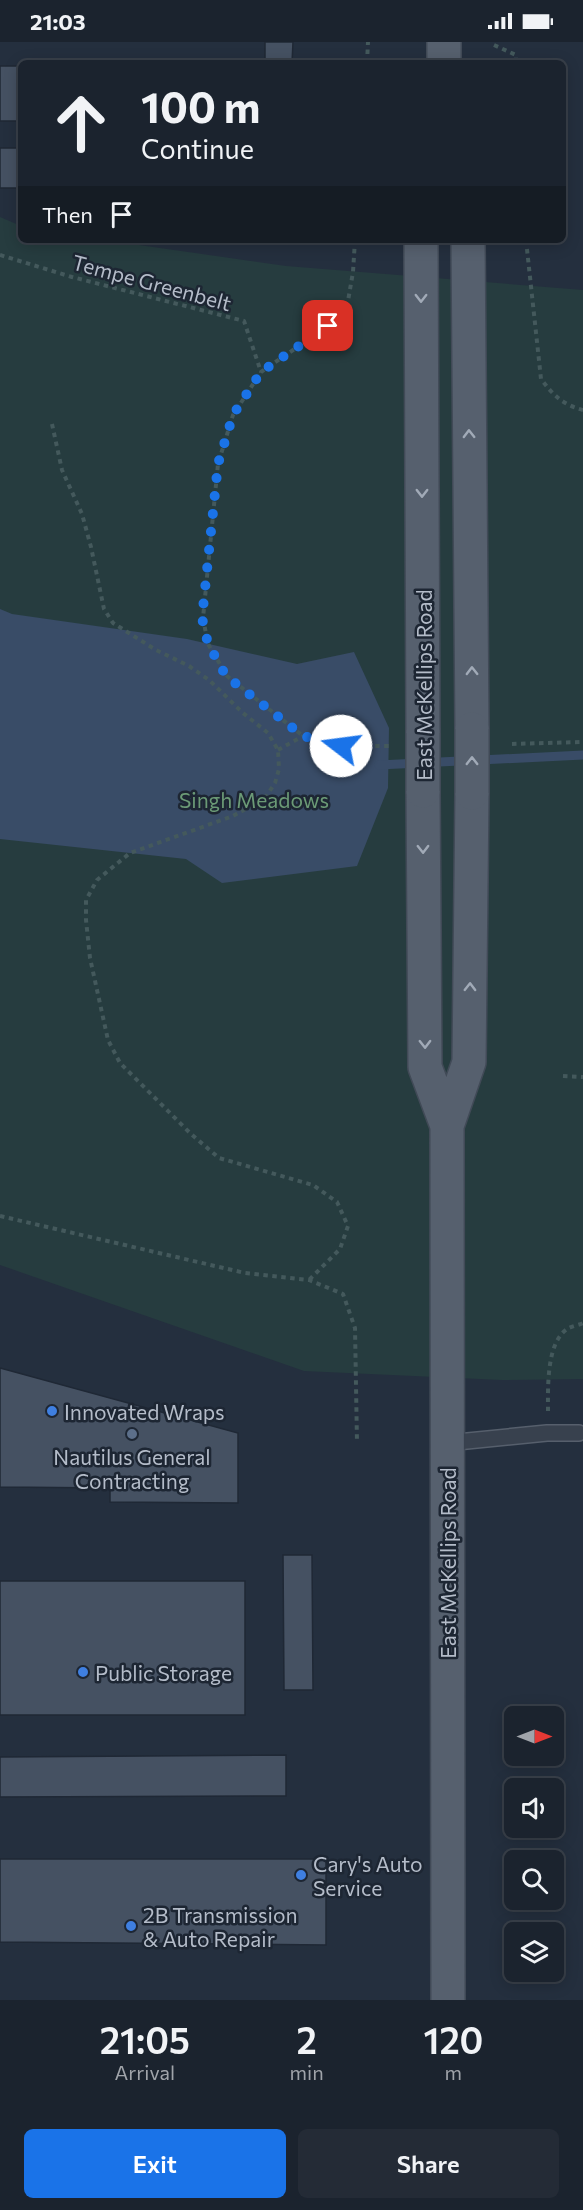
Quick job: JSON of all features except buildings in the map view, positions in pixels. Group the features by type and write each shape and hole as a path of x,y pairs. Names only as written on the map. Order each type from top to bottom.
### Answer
{"main road":[{"path":"444,42 444,60"},
{"name":"East McKellips Road","path":"421,243 425,1067 447,1126"},
{"name":"East McKellips Road","path":"448,2000 447,1126 469,1062 472,729 468,243"}],"lane":[{"path":"447,1443 547,1433 579,1433"}],"path":[{"path":"367,60 368,42"},
{"path":"494,45 516,55 516,60"},
{"path":"355,243 348,301 328,326 261,372 233,415 218,464 202,618 208,644 226,676 303,736 341,746 389,746"},
{"path":"526,243 542,379 551,392 568,406 583,411"},
{"name":"Tempe Greenbelt","path":"0,255 72,277 244,321 261,372"},
{"path":"52,424 62,470 82,514 104,609 108,616 123,630 189,666 209,680 243,713 268,732 278,750 279,769 265,798 233,816 130,853 97,880 86,900 86,920 90,958 108,1040 120,1064 191,1134 219,1158 313,1185 337,1202 348,1226 340,1249 309,1280"},
{"path":"278,750 303,736"},
{"path":"512,744 583,742"},
{"path":"563,1076 583,1077"},
{"path":"0,1216 245,1273 309,1280 343,1294 355,1328 357,1443"},
{"path":"547,1433 549,1373 554,1347 567,1328 583,1323"}],"green space":[{"name":"Singh Meadows","path":"0,217 18,225 18,243 125,243 286,266 583,290 583,1379 502,1380 304,1371 0,1265"}],"water":[{"path":"0,609 12,614 187,639 297,664 354,652 389,728 388,788 357,866 222,883 186,859 0,839"}],"waterway":[{"path":"379,765 583,755"}],"place":[{"name":"Innovated Wraps","path":"52,1411"},
{"name":"Nautilus General Contracting","path":"132,1434"},
{"name":"Public Storage","path":"83,1672"},
{"name":"Cary's Auto Service","path":"301,1875"},
{"name":"2B Transmission & Auto Repair","path":"131,1926"}],"route":[{"path":"328,326 261,372 233,415 218,464 202,618 208,644 226,676 303,736 341,746"}]}
